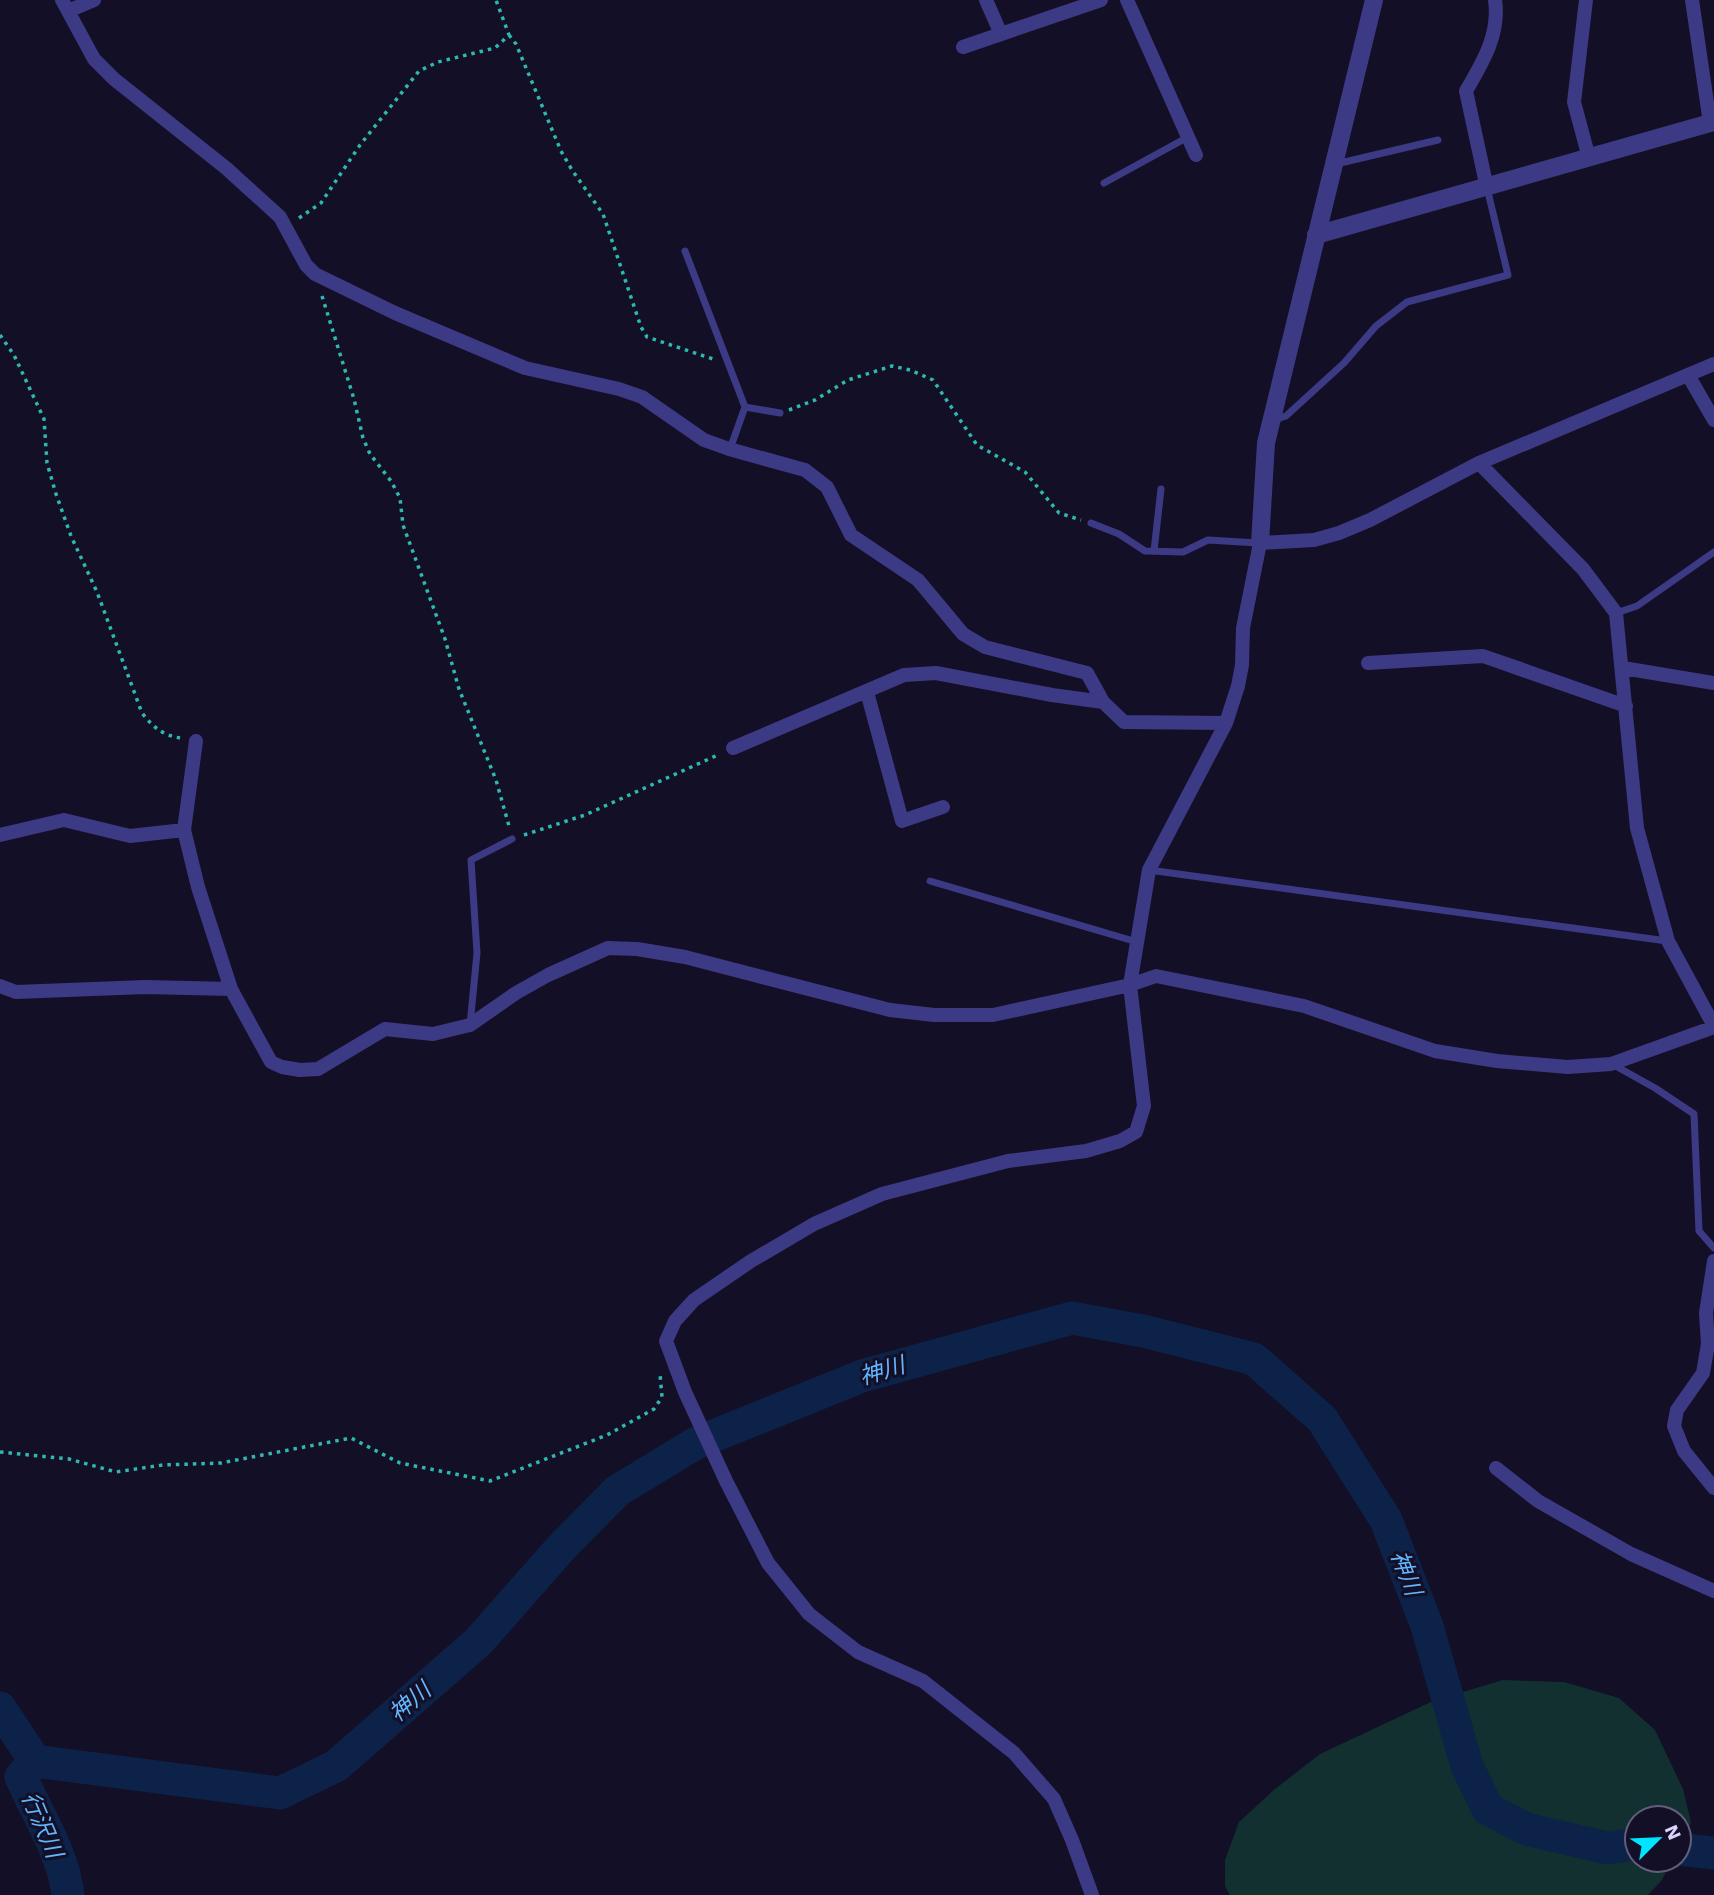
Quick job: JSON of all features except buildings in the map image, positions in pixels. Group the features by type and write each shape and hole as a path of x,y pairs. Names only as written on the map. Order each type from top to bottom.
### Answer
{"street":[{"path":"94,0 65,5 94,59 114,79 226,168 280,217 306,265 315,274 395,313 525,369 619,389 642,397 704,440 805,470 827,486 851,535 918,580 963,634 985,647 1087,673 1102,702 1124,722 1226,723"},
{"path":"986,0 1000,32"},
{"path":"963,47 1000,32 1101,0"},
{"path":"1127,0 1196,155"},
{"path":"1487,188 1466,91 1495,32 1495,0"},
{"path":"1586,0 1574,102 1589,158"},
{"path":"1316,235 1712,123 1692,0"},
{"path":"1092,1895 1054,1799 1022,1762 987,1730 923,1681 858,1652 809,1614 768,1563 685,1392 666,1341 675,1321 694,1300 751,1261 814,1224 881,1194 1008,1161 1086,1151 1120,1141 1136,1132 1144,1106 1130,985 1149,870 1226,723 1238,686 1242,666 1243,628 1260,543 1266,443 1333,164 1377,1"},
{"path":"1260,543 1314,540 1339,533 1370,520 1479,463 1714,364"},
{"path":"1688,375 1714,420"},
{"path":"196,741 184,830 198,887 231,989 271,1062 282,1068 318,1069 385,1029 433,1034 470,1025 516,993 548,975 608,948 636,949 685,957 890,1010 934,1015 993,1015 1130,985 1156,976 1304,1006 1436,1051 1497,1061 1568,1067 1611,1064 1714,1027 1668,941 1637,828 1616,614 1583,569 1479,463"},
{"path":"1368,663 1483,656 1626,706"},
{"path":"1623,668 1714,683"},
{"path":"733,748 904,675 936,673 1102,702"},
{"path":"867,692 902,821 943,807"},
{"path":"0,835 64,820 130,836 184,830"},
{"path":"0,986 16,992 145,987 231,989"},
{"path":"1714,1261 1706,1313 1708,1344 1703,1373 1677,1410 1674,1426 1684,1451 1714,1488"},
{"path":"1496,1468 1538,1501 1631,1554 1714,1591"}],"lane":[{"path":"1104,183 1188,137"},
{"path":"1333,164 1438,140"},
{"path":"1272,421 1286,416 1344,363 1376,326 1407,302 1508,275 1487,188"},
{"path":"685,251 745,407 729,449"},
{"path":"745,407 780,413"},
{"path":"1154,551 1161,489"},
{"path":"1091,523 1119,534 1145,551 1183,552 1208,540 1260,543"},
{"path":"1616,614 1637,606 1714,552"},
{"path":"470,1025 477,953 471,860 512,839"},
{"path":"1149,870 1668,941"},
{"path":"930,881 1138,942"},
{"path":"1611,1064 1694,1114 1699,1231 1714,1248"}],"path":[{"path":"496,0 561,151 603,214 641,327 647,337 655,342 728,364"},
{"path":"285,227 321,203 360,145 419,71 438,62 495,48 509,35"},
{"path":"315,274 354,399 363,438 370,454 391,481 400,498 403,525 446,639 458,689 496,780 512,839 585,815 733,748"},
{"path":"0,335 14,355 44,419 47,463 56,494 71,536 97,592 142,713 151,725 166,736 196,741"},
{"path":"780,413 815,400 848,380 892,366 910,370 933,380 977,445 1025,472 1059,513 1091,523"},
{"path":"0,1452 69,1459 116,1472 163,1465 221,1463 351,1438 400,1463 490,1481 607,1435 654,1409 662,1397 660,1370"}],"green space":[{"path":"1503,1680 1564,1682 1619,1698 1655,1730 1683,1789 1687,1804 1623,1804 1623,1874 1665,1874 1662,1880 1648,1895 1230,1895 1225,1886 1225,1860 1239,1822 1275,1789 1320,1754 1433,1701"}],"waterway":[{"name":"神川","path":"0,1708 35,1761 280,1793 336,1766 478,1642 560,1549 617,1491 696,1443 862,1376 1072,1318 1143,1331 1254,1359 1322,1419 1386,1520 1427,1626 1467,1766 1488,1809 1526,1829 1607,1848 1623,1846"},
{"name":"行沢川","path":"35,1761 21,1777 61,1864 68,1895"},
{"name":"神川","path":"1693,1851 1714,1853"}]}
